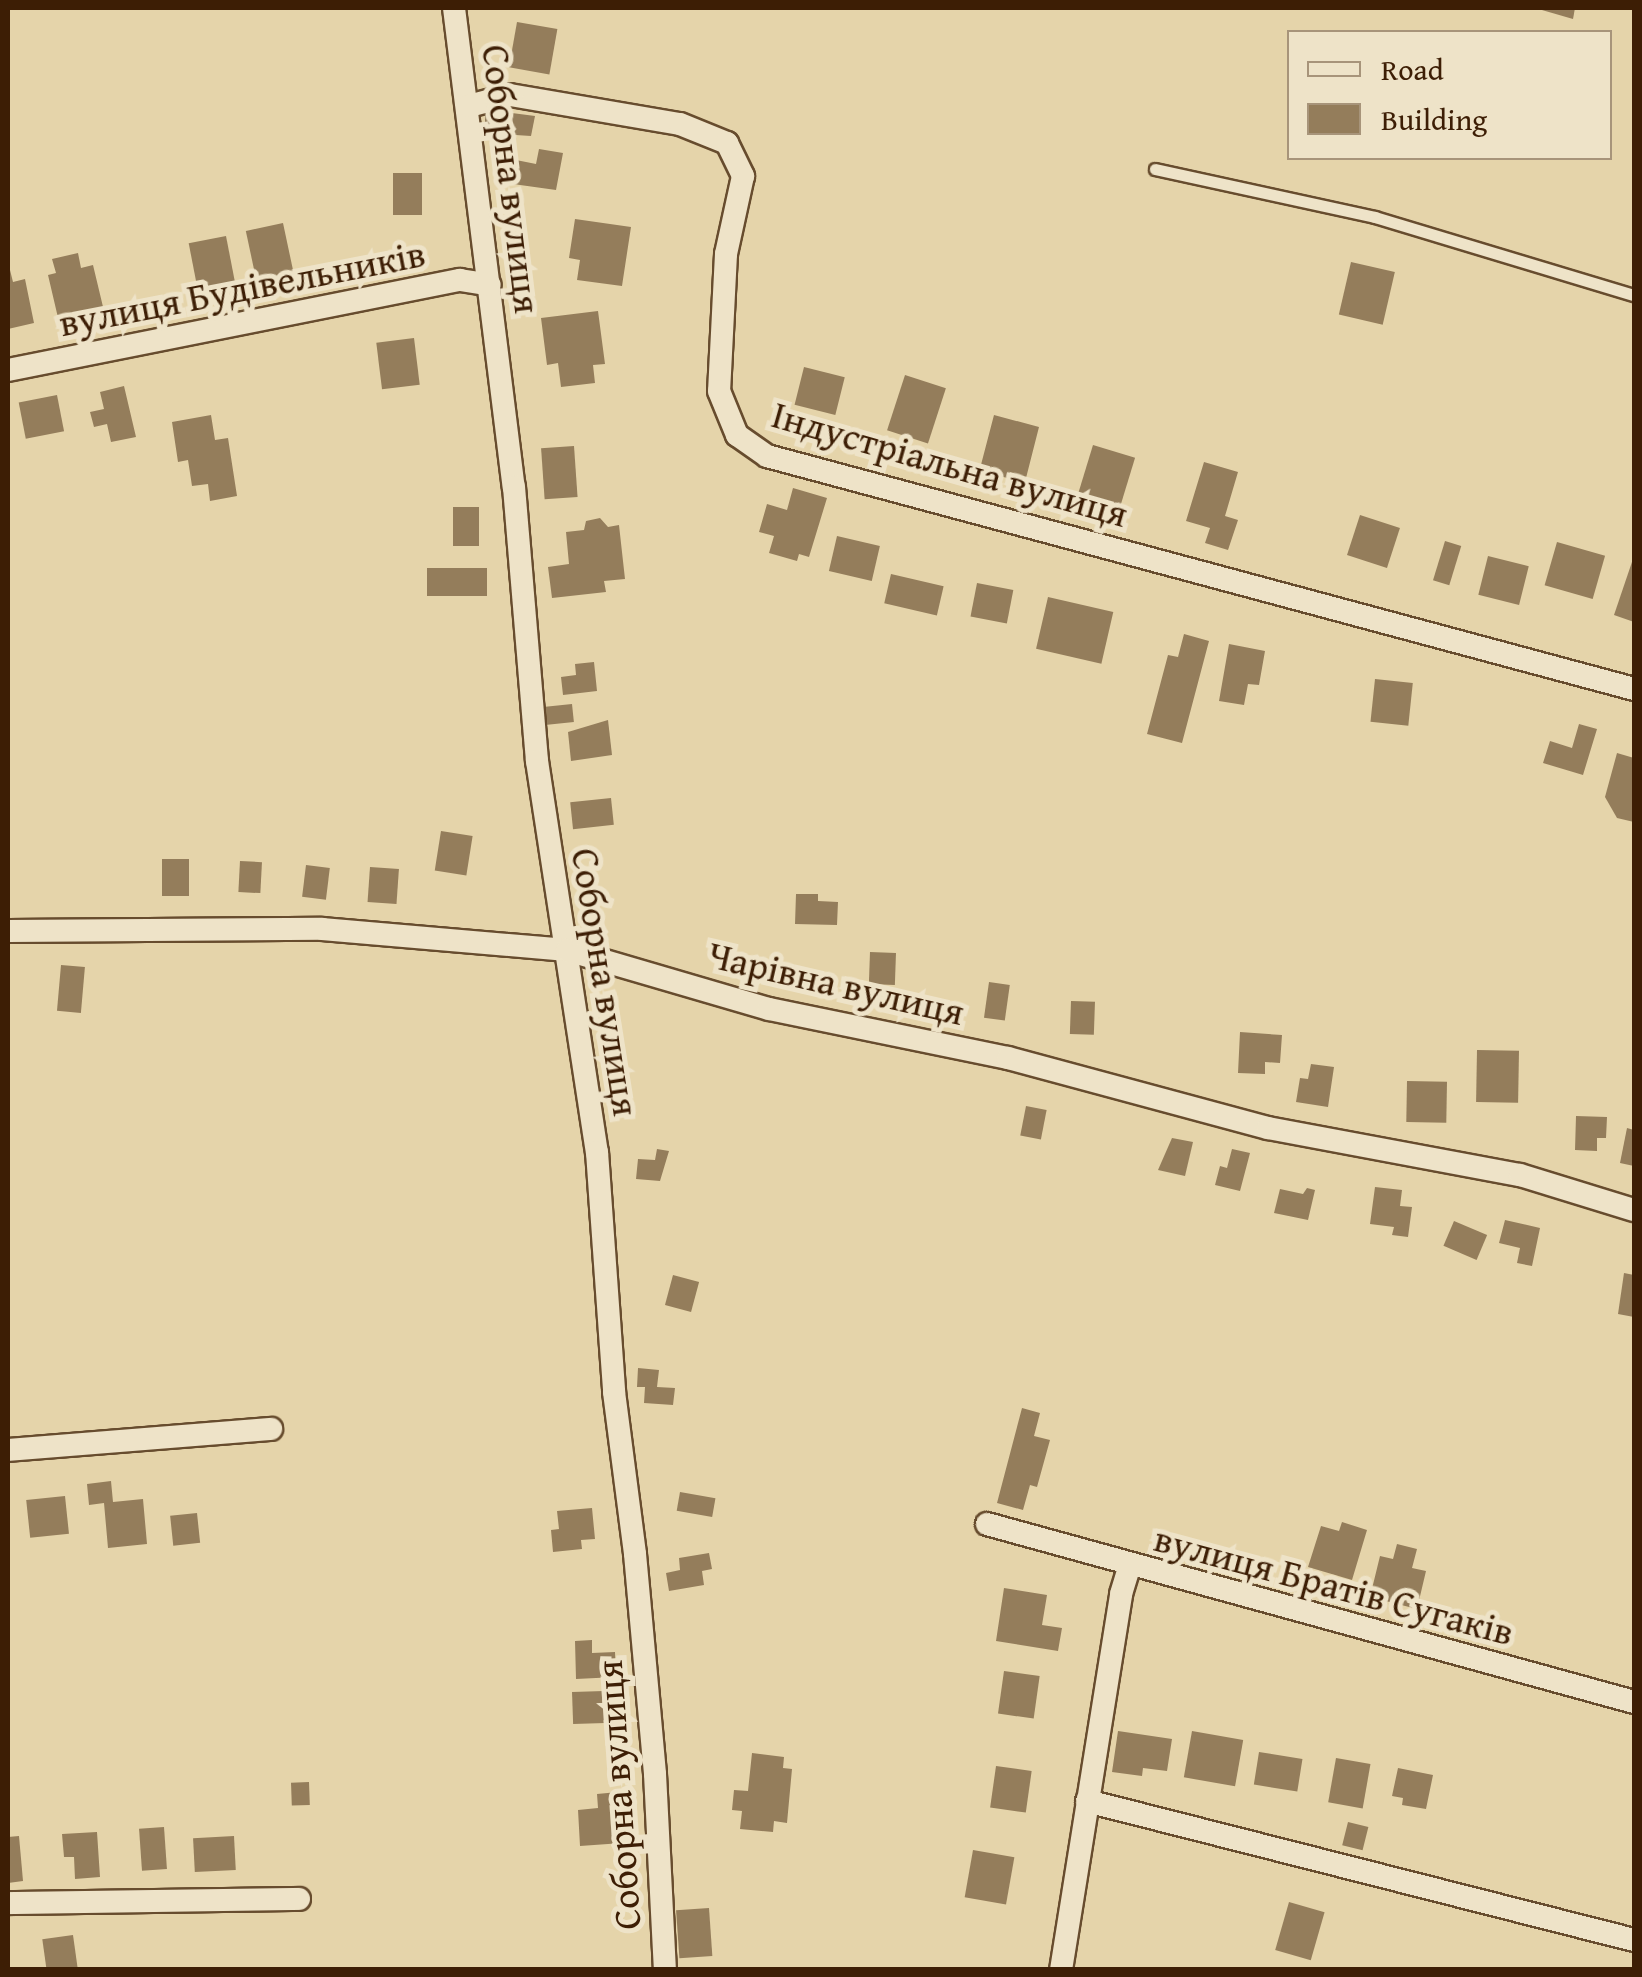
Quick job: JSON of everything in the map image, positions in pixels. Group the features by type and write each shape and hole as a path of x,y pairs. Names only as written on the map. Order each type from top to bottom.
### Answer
{"street":[{"name":"Соборна вулиця","path":"454,8 514,486 537,760 597,1152 614,1392 635,1554 654,1756 665,1970"},
{"name":"Індустріальна вулиця","path":"469,106 510,95 680,124 728,143 743,176 726,254 719,391 737,435 767,456 1634,689"},
{"name":"вулиця Будівельників","path":"8,370 460,280 490,285"},
{"name":"Чарівна вулиця","path":"8,930 322,928 567,950 769,1009 1008,1058 1268,1128 1520,1175 1634,1210"},
{"path":"8,1450 271,1430"},
{"path":"987,1524 1130,1564"},
{"name":"вулиця Братів Сугаків","path":"1061,1970 1121,1594 1130,1564 1634,1702"},
{"path":"1087,1801 1634,1940"},
{"path":"8,1903 300,1900"}],"lane":[{"path":"1155,169 1375,217 1634,295"}],"building":[{"path":"1535,8 1575,8 1573,19"},
{"path":"517,22 557,29 549,74 509,67"},
{"path":"485,113 535,116 531,136 485,133"},
{"path":"539,149 563,153 556,190 513,184 516,160 536,164"},
{"path":"393,173 422,173 422,215 393,215"},
{"path":"575,219 631,227 622,286 577,280 580,260 569,258"},
{"path":"283,223 295,280 258,288 246,231"},
{"path":"226,236 237,293 200,300 189,243"},
{"path":"78,253 81,268 93,265 104,311 59,322 48,275 56,273 52,259"},
{"path":"1351,262 1395,272 1383,325 1339,315"},
{"path":"9,266 13,282 25,279 34,323 8,329"},
{"path":"598,311 605,364 593,365 595,383 561,387 558,363 547,365 541,318"},
{"path":"414,338 420,385 382,389 376,343"},
{"path":"804,367 845,377 835,415 795,405"},
{"path":"905,375 946,388 928,443 887,430"},
{"path":"124,386 136,437 111,442 107,424 94,427 90,412 104,409 100,392"},
{"path":"57,395 64,431 26,439 19,402"},
{"path":"211,415 215,440 228,438 237,496 210,501 208,484 192,486 188,460 178,462 172,422"},
{"path":"994,415 1039,427 1025,482 999,476 997,485 977,480"},
{"path":"1093,445 1135,458 1120,509 1078,496"},
{"path":"574,446 578,497 545,499 541,448"},
{"path":"1204,462 1238,472 1225,516 1238,520 1228,550 1205,543 1210,528 1186,521"},
{"path":"793,488 827,498 809,557 799,554 797,561 769,553 774,536 759,532 767,504 787,510"},
{"path":"453,507 479,507 479,546 453,546"},
{"path":"1360,515 1400,528 1387,568 1347,555"},
{"path":"600,518 608,527 619,525 625,579 604,581 606,592 552,598 548,567 569,564 566,532 584,530 586,521"},
{"path":"837,536 880,546 872,581 829,571"},
{"path":"1445,541 1461,546 1449,585 1433,580"},
{"path":"1557,542 1605,556 1593,599 1545,585"},
{"path":"1488,556 1529,566 1519,605 1478,595"},
{"path":"1634,556 1634,622 1614,615"},
{"path":"427,568 487,568 487,596 427,596"},
{"path":"891,574 944,586 937,615 884,603"},
{"path":"977,583 1013,590 1007,623 971,616"},
{"path":"1048,597 1113,612 1101,664 1036,649"},
{"path":"1184,634 1209,641 1182,743 1147,734 1168,655 1178,657"},
{"path":"1229,644 1265,651 1259,685 1248,684 1244,705 1219,701"},
{"path":"594,662 597,691 563,695 561,677 576,675 575,664"},
{"path":"1375,679 1413,683 1408,726 1371,722"},
{"path":"572,704 574,722 545,725 543,707"},
{"path":"608,720 612,755 571,761 568,732"},
{"path":"1579,724 1597,729 1583,775 1543,763 1550,741 1572,748"},
{"path":"1617,753 1634,758 1634,822 1617,818 1605,797"},
{"path":"611,798 614,825 573,829 570,802"},
{"path":"441,831 473,836 466,876 435,871"},
{"path":"162,859 189,859 189,896 162,896"},
{"path":"240,861 262,862 260,893 238,892"},
{"path":"306,865 330,868 326,900 302,897"},
{"path":"370,867 399,869 396,904 368,902"},
{"path":"796,894 818,894 818,901 838,902 837,925 795,924"},
{"path":"870,952 896,953 895,985 869,984"},
{"path":"61,965 85,967 81,1013 57,1011"},
{"path":"989,982 1010,985 1005,1021 984,1018"},
{"path":"1071,1001 1095,1002 1094,1035 1070,1034"},
{"path":"1240,1032 1282,1035 1280,1063 1265,1062 1265,1074 1238,1073"},
{"path":"1477,1050 1519,1051 1518,1103 1476,1102"},
{"path":"1311,1064 1334,1067 1328,1107 1296,1102 1300,1078 1308,1079"},
{"path":"1407,1081 1447,1082 1446,1123 1406,1122"},
{"path":"1026,1106 1047,1110 1041,1139 1020,1135"},
{"path":"1576,1116 1607,1117 1606,1138 1597,1138 1597,1151 1575,1150"},
{"path":"1627,1128 1634,1130 1634,1166 1620,1163"},
{"path":"1172,1138 1193,1142 1185,1176 1158,1170"},
{"path":"657,1149 669,1151 660,1181 636,1179 638,1159 655,1160"},
{"path":"1232,1149 1250,1153 1240,1191 1215,1185 1220,1166 1227,1168"},
{"path":"1375,1187 1402,1190 1400,1206 1412,1207 1408,1237 1392,1235 1394,1227 1370,1224"},
{"path":"1307,1188 1315,1190 1308,1220 1274,1213 1280,1189 1303,1194"},
{"path":"1505,1220 1540,1228 1532,1266 1517,1263 1520,1248 1499,1243"},
{"path":"1454,1221 1487,1235 1477,1260 1443,1246"},
{"path":"1624,1273 1634,1275 1634,1317 1618,1314"},
{"path":"673,1275 699,1282 691,1312 665,1305"},
{"path":"638,1368 659,1370 657,1387 675,1388 673,1405 644,1403 645,1387 637,1387"},
{"path":"1022,1408 1040,1413 1034,1436 1050,1440 1037,1487 1030,1485 1023,1510 997,1503"},
{"path":"111,1481 113,1502 143,1499 147,1544 108,1548 104,1503 89,1505 87,1484"},
{"path":"680,1492 715,1498 712,1517 677,1511"},
{"path":"65,1496 69,1534 30,1538 26,1500"},
{"path":"592,1508 595,1539 581,1540 582,1549 553,1552 551,1530 559,1529 557,1511"},
{"path":"197,1513 200,1543 173,1546 170,1516"},
{"path":"1342,1522 1367,1530 1352,1580 1308,1567 1321,1526 1339,1531"},
{"path":"1397,1544 1417,1549 1412,1568 1426,1571 1417,1609 1370,1597 1380,1556 1393,1559"},
{"path":"709,1553 712,1569 702,1571 704,1585 669,1591 666,1573 680,1570 679,1558"},
{"path":"1004,1588 1047,1595 1042,1625 1062,1628 1058,1651 996,1641"},
{"path":"592,1640 592,1653 615,1652 616,1677 576,1679 575,1641"},
{"path":"1004,1671 1040,1676 1034,1719 998,1714"},
{"path":"604,1691 605,1723 573,1724 572,1692"},
{"path":"1118,1731 1172,1739 1167,1771 1143,1768 1142,1776 1112,1772"},
{"path":"1192,1731 1243,1740 1235,1786 1184,1777"},
{"path":"1259,1752 1302,1759 1297,1791 1254,1785"},
{"path":"752,1753 784,1757 783,1768 792,1769 787,1823 774,1821 773,1832 740,1829 742,1811 732,1810 734,1790 748,1791"},
{"path":"1336,1758 1370,1764 1363,1808 1328,1802"},
{"path":"996,1766 1032,1771 1026,1813 990,1808"},
{"path":"1398,1768 1433,1775 1426,1809 1402,1805 1403,1798 1392,1796"},
{"path":"309,1782 310,1805 292,1806 291,1783"},
{"path":"618,1792 622,1843 580,1846 578,1810 598,1808 597,1794"},
{"path":"1348,1822 1368,1827 1363,1850 1342,1845"},
{"path":"164,1827 167,1869 142,1871 139,1829"},
{"path":"97,1832 100,1877 75,1879 74,1857 64,1857 62,1834"},
{"path":"19,1836 23,1881 8,1883 8,1837"},
{"path":"234,1836 236,1870 195,1872 193,1838"},
{"path":"973,1850 1014,1857 1006,1905 965,1897"},
{"path":"1289,1902 1325,1912 1311,1960 1275,1950"},
{"path":"709,1908 712,1956 679,1958 676,1910"},
{"path":"73,1935 78,1970 47,1970 42,1939"}]}
